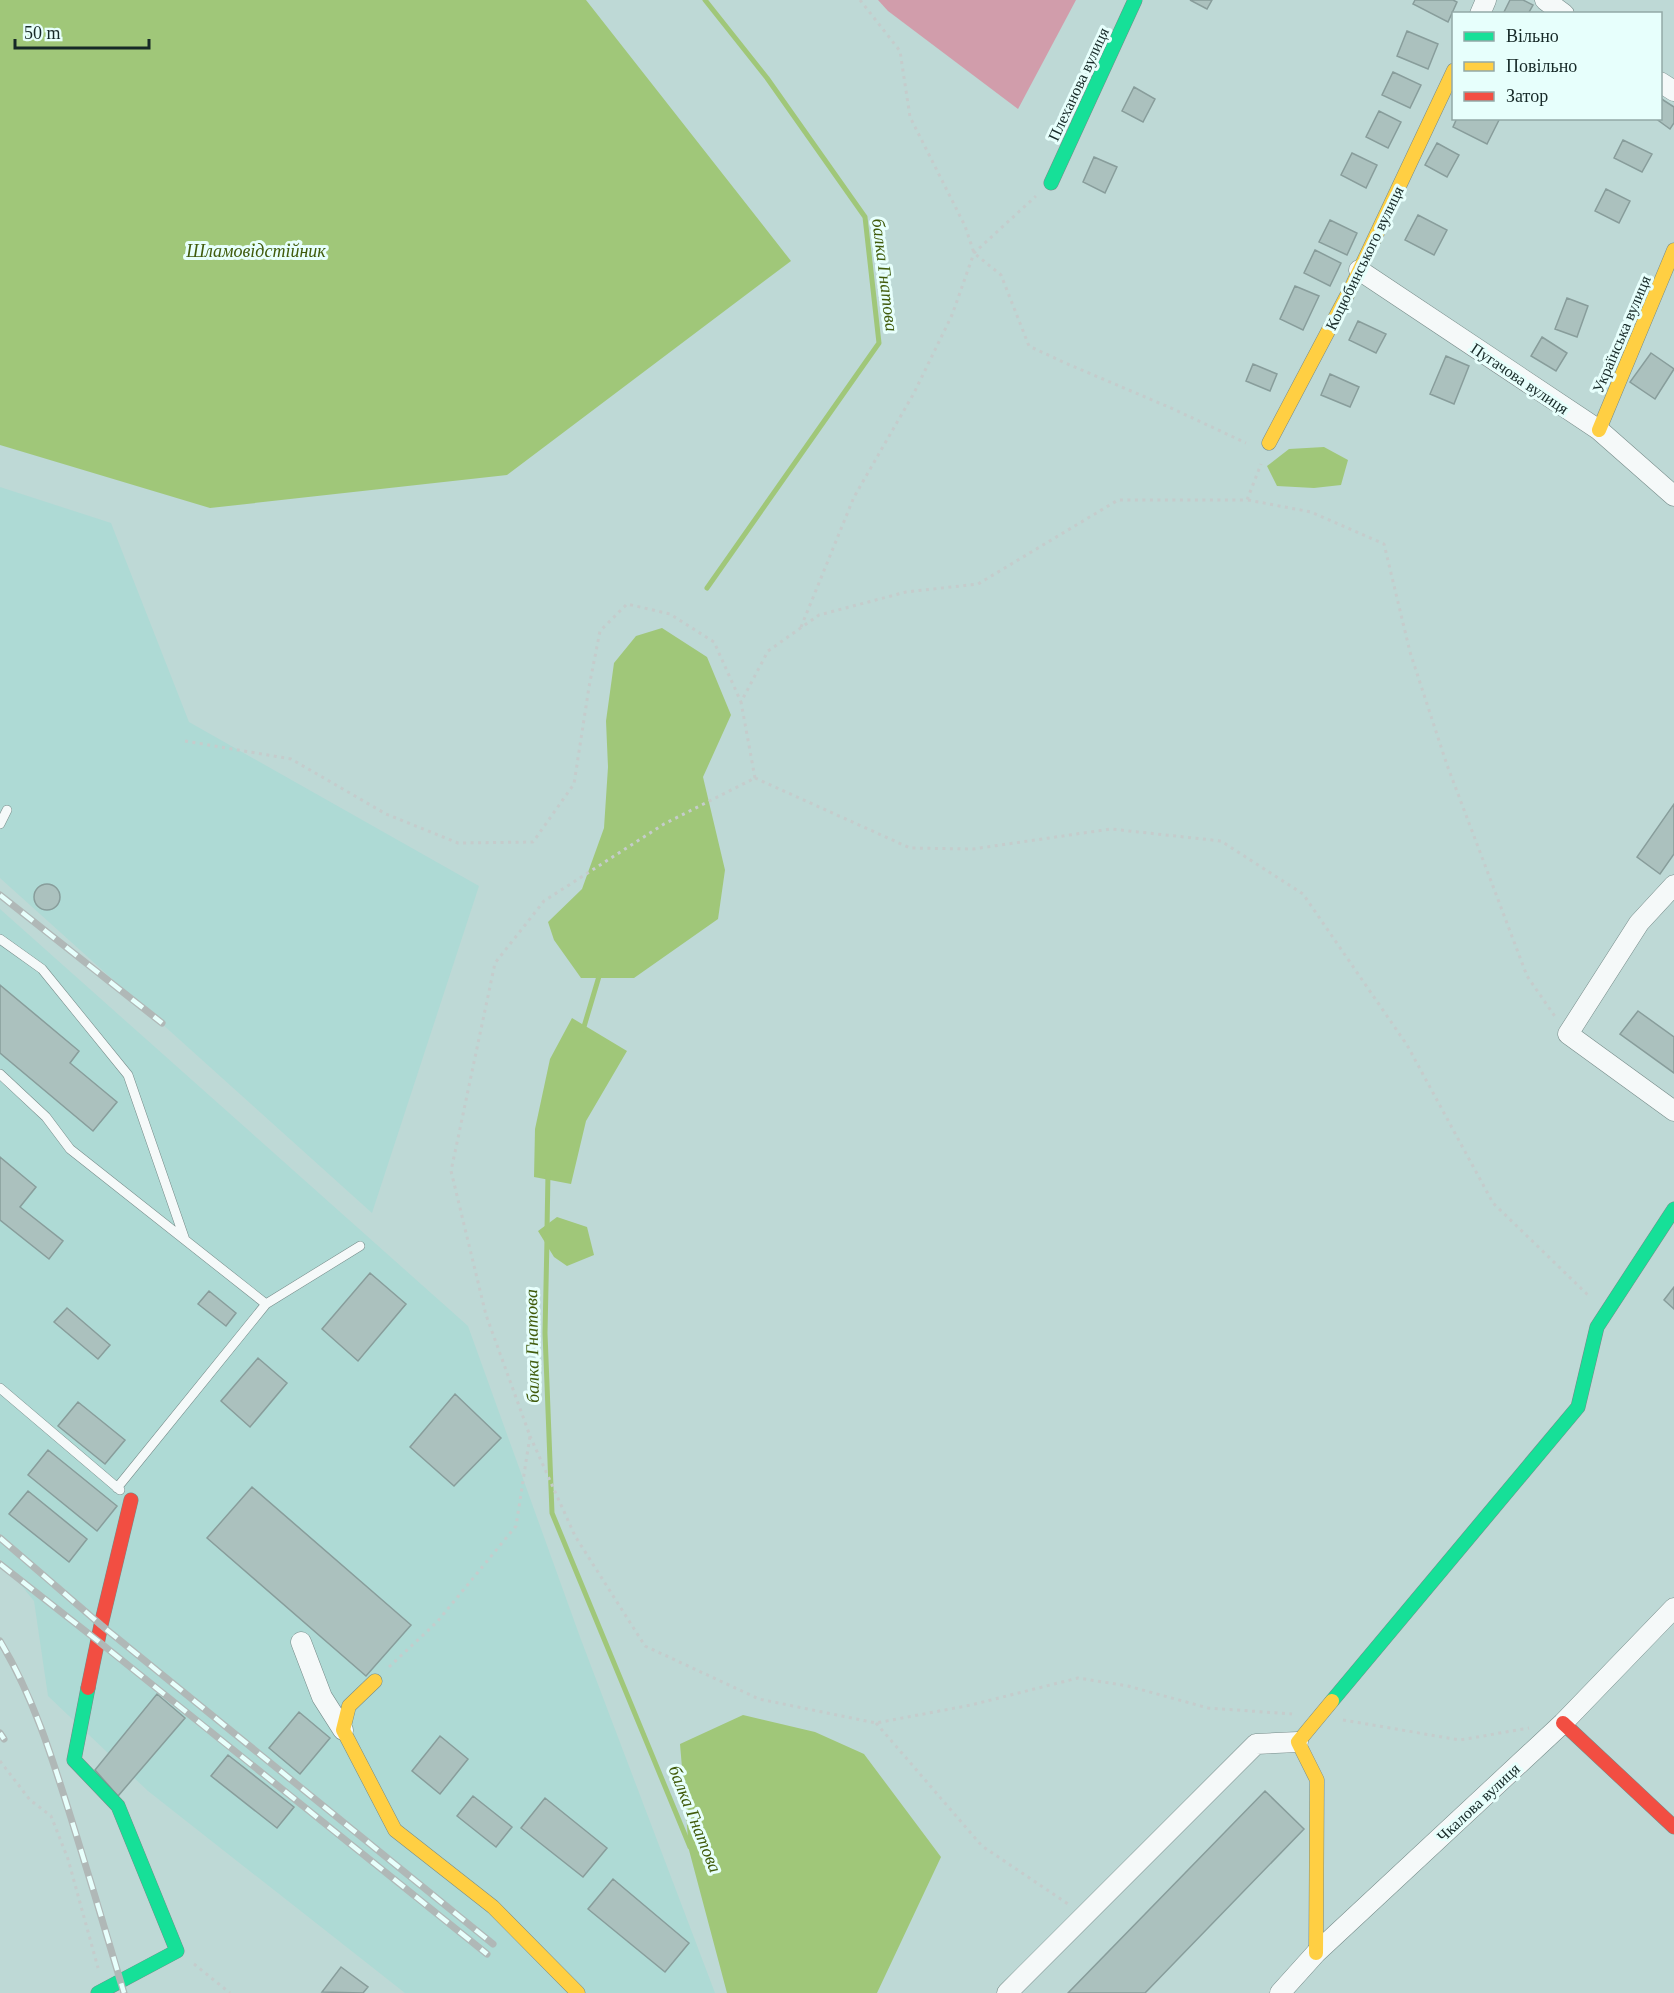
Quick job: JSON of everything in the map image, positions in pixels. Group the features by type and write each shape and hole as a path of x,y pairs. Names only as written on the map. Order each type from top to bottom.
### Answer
{"street":[{"name":"Плеханова вулиця","path":"1051,183 1136,0"},
{"path":"1545,0 1561,12"},
{"name":"Коцюбинського вулиця","path":"1269,443 1359,270 1452,73"},
{"name":"Українська вулиця","path":"1599,430 1674,250"},
{"name":"Пугачова вулиця","path":"1359,270 1599,430 1674,495"},
{"path":"1674,885 1639,923 1568,1034 1674,1111"},
{"path":"1007,1993 1256,1744 1298,1742 1578,1407 1597,1327 1674,1209"},
{"path":"98,1993 177,1951 118,1806 74,1760 101,1624 131,1500"},
{"name":"Чкалова вулиця","path":"1280,1993 1316,1953 1563,1723 1674,1608"},
{"path":"301,1642 322,1697 344,1730 395,1830 493,1907 578,1993"},
{"path":"344,1730 349,1706 375,1681"},
{"path":"1563,1723 1674,1827"},
{"path":"1298,1742 1317,1780 1316,1953"}],"lane":[{"path":"0,824 7,810"},
{"path":"0,939 42,969 128,1075 185,1240"},
{"path":"0,1074 46,1117 70,1149 266,1304"},
{"path":"117,1488 266,1304 360,1246"},
{"path":"0,1388 131,1500"}],"path":[{"path":"860,0 900,51 910,117 965,226 974,253 1001,275 1029,346 1251,445 1269,443 1247,500"},
{"path":"801,627 854,497 914,393 952,315 974,253 1051,183"},
{"path":"741,702 768,651 819,615 906,592 978,584 1118,500 1247,500 1311,512 1384,544 1410,652 1447,765 1527,976 1568,1034"},
{"path":"185,741 291,759 386,814 458,843 533,842 574,784 600,631 627,604 670,614 714,642 741,702 754,778"},
{"path":"754,778 664,824 544,901 495,963 451,1171 486,1315 530,1436 575,1536 645,1646 759,1699 876,1723 971,1705 1078,1678 1128,1686 1208,1708 1318,1716 1460,1740 1529,1728"},
{"path":"754,778 910,848 973,849 1111,829 1221,841 1303,894 1407,1045 1493,1203 1606,1313"},
{"path":"375,1681 437,1622 516,1526 530,1436"},
{"path":"876,1723 982,1846 1085,1916"},
{"path":"0,1761 30,1800 51,1816 68,1859 98,1968 98,1993"},
{"path":"177,1951 230,1993"}],"shaded area":[{"path":"878,0 1076,0 1018,109 888,11"},
{"path":"0,487 111,523 189,722 479,886 372,1213 0,878"},
{"path":"0,909 468,1326 580,1637 715,1993 405,1993 148,1791 48,1696 34,1601 0,1559"}],"water":[{"name":"Шламовідстійник","path":"0,0 586,0 791,261 507,475 210,508 0,445"},
{"path":"1324,447 1348,460 1341,485 1314,488 1277,486 1267,466 1289,449"},
{"path":"662,628 707,657 731,715 703,777 725,870 718,919 634,978 581,978 554,940 548,922 582,889 604,828 608,767 606,721 614,663 636,636"},
{"path":"572,1018 627,1051 586,1121 571,1184 534,1177 535,1129 550,1059"},
{"path":"557,1217 587,1227 594,1255 567,1266 554,1257 538,1231"},
{"path":"743,1715 815,1732 864,1754 941,1857 877,1993 727,1993 689,1850 680,1744"}],"building":[{"path":"1190,0 1212,0 1207,9"},
{"path":"1415,0 1453,0 1457,2 1448,22 1413,4"},
{"path":"1510,0 1523,0 1533,5 1529,12 1504,12"},
{"path":"1407,31 1438,44 1428,69 1397,56"},
{"path":"1393,72 1421,85 1410,108 1382,95"},
{"path":"1134,87 1155,99 1143,122 1122,111"},
{"path":"1662,99 1674,107 1674,123 1670,129 1658,120 1662,120"},
{"path":"1379,111 1401,122 1388,148 1366,137"},
{"path":"1456,120 1499,120 1487,144 1453,127"},
{"path":"1623,140 1652,154 1642,172 1614,158"},
{"path":"1437,143 1459,155 1447,177 1425,165"},
{"path":"1352,153 1377,165 1366,188 1341,175"},
{"path":"1094,157 1117,167 1105,193 1083,182"},
{"path":"1606,189 1630,201 1619,223 1595,211"},
{"path":"1418,215 1447,230 1434,255 1405,240"},
{"path":"1330,220 1357,233 1347,255 1319,242"},
{"path":"1315,250 1341,263 1330,286 1304,273"},
{"path":"1295,286 1319,296 1303,330 1280,319"},
{"path":"1567,298 1588,306 1577,337 1555,329"},
{"path":"1358,321 1386,334 1376,353 1349,340"},
{"path":"1542,337 1567,353 1556,371 1531,356"},
{"path":"1651,353 1674,369 1655,399 1630,382"},
{"path":"1446,356 1469,366 1454,404 1430,394"},
{"path":"1253,364 1277,374 1270,391 1246,381"},
{"path":"1330,374 1359,387 1350,407 1321,395"},
{"path":"1674,804 1674,854 1660,874 1637,857"},
{"path":"47,884 57,887 60,897 57,907 47,910 37,907 34,897 37,887"},
{"path":"0,985 79,1051 70,1063 117,1102 93,1131 0,1053"},
{"path":"1638,1011 1674,1037 1674,1073 1620,1034"},
{"path":"0,1157 36,1187 20,1207 63,1241 49,1259 0,1220"},
{"path":"370,1273 406,1304 358,1361 322,1329"},
{"path":"1674,1287 1674,1309 1664,1300"},
{"path":"209,1291 236,1313 226,1326 198,1304"},
{"path":"67,1308 110,1345 98,1359 54,1322"},
{"path":"258,1358 287,1383 250,1427 221,1401"},
{"path":"455,1394 501,1438 454,1486 410,1447"},
{"path":"78,1402 125,1440 105,1464 58,1426"},
{"path":"48,1450 117,1506 97,1531 28,1475"},
{"path":"252,1487 411,1625 366,1676 207,1538"},
{"path":"28,1491 87,1539 69,1562 9,1514"},
{"path":"157,1694 185,1718 118,1796 95,1770"},
{"path":"299,1712 330,1738 300,1774 269,1748"},
{"path":"440,1736 468,1759 440,1794 412,1771"},
{"path":"228,1755 294,1807 277,1828 211,1776"},
{"path":"1265,1791 1304,1829 1145,1993 1068,1993"},
{"path":"473,1796 512,1827 496,1847 457,1816"},
{"path":"545,1798 607,1848 583,1877 521,1828"},
{"path":"613,1879 689,1943 665,1972 588,1909"},
{"path":"341,1967 368,1987 363,1993 322,1992"}],"waterway":[{"name":"балка Гнатова","path":"705,0 767,78 865,217 879,343 707,588"},
{"name":"балка Гнатова","path":"583,1030 600,973"},
{"name":"балка Гнатова","path":"547,1230 548,1173"},
{"name":"балка Гнатова","path":"547,1239 545,1333 552,1513 690,1847"}],"railway":[{"path":"0,895 162,1023"},
{"path":"0,1538 101,1625 493,1944"},
{"path":"0,1564 487,1954"},
{"path":"0,1641 32,1705 49,1750 124,1993"},
{"path":"0,1733 4,1739"}],"traffic: fast":[{"path":"1051,183 1135,0"},
{"path":"1332,1701 1578,1407 1597,1327 1674,1209"},
{"path":"88,1688 74,1760 118,1806 177,1951 98,1993"}],"traffic: slow":[{"path":"1269,443 1353,284 1452,74"},
{"path":"1599,430 1674,250"},
{"path":"375,1681 349,1706 343,1730 395,1830 493,1907 578,1993"},
{"path":"1316,1953 1317,1780 1298,1742 1332,1701"}],"traffic: jam":[{"path":"88,1688 131,1500"},
{"path":"1563,1723 1674,1827"}]}
